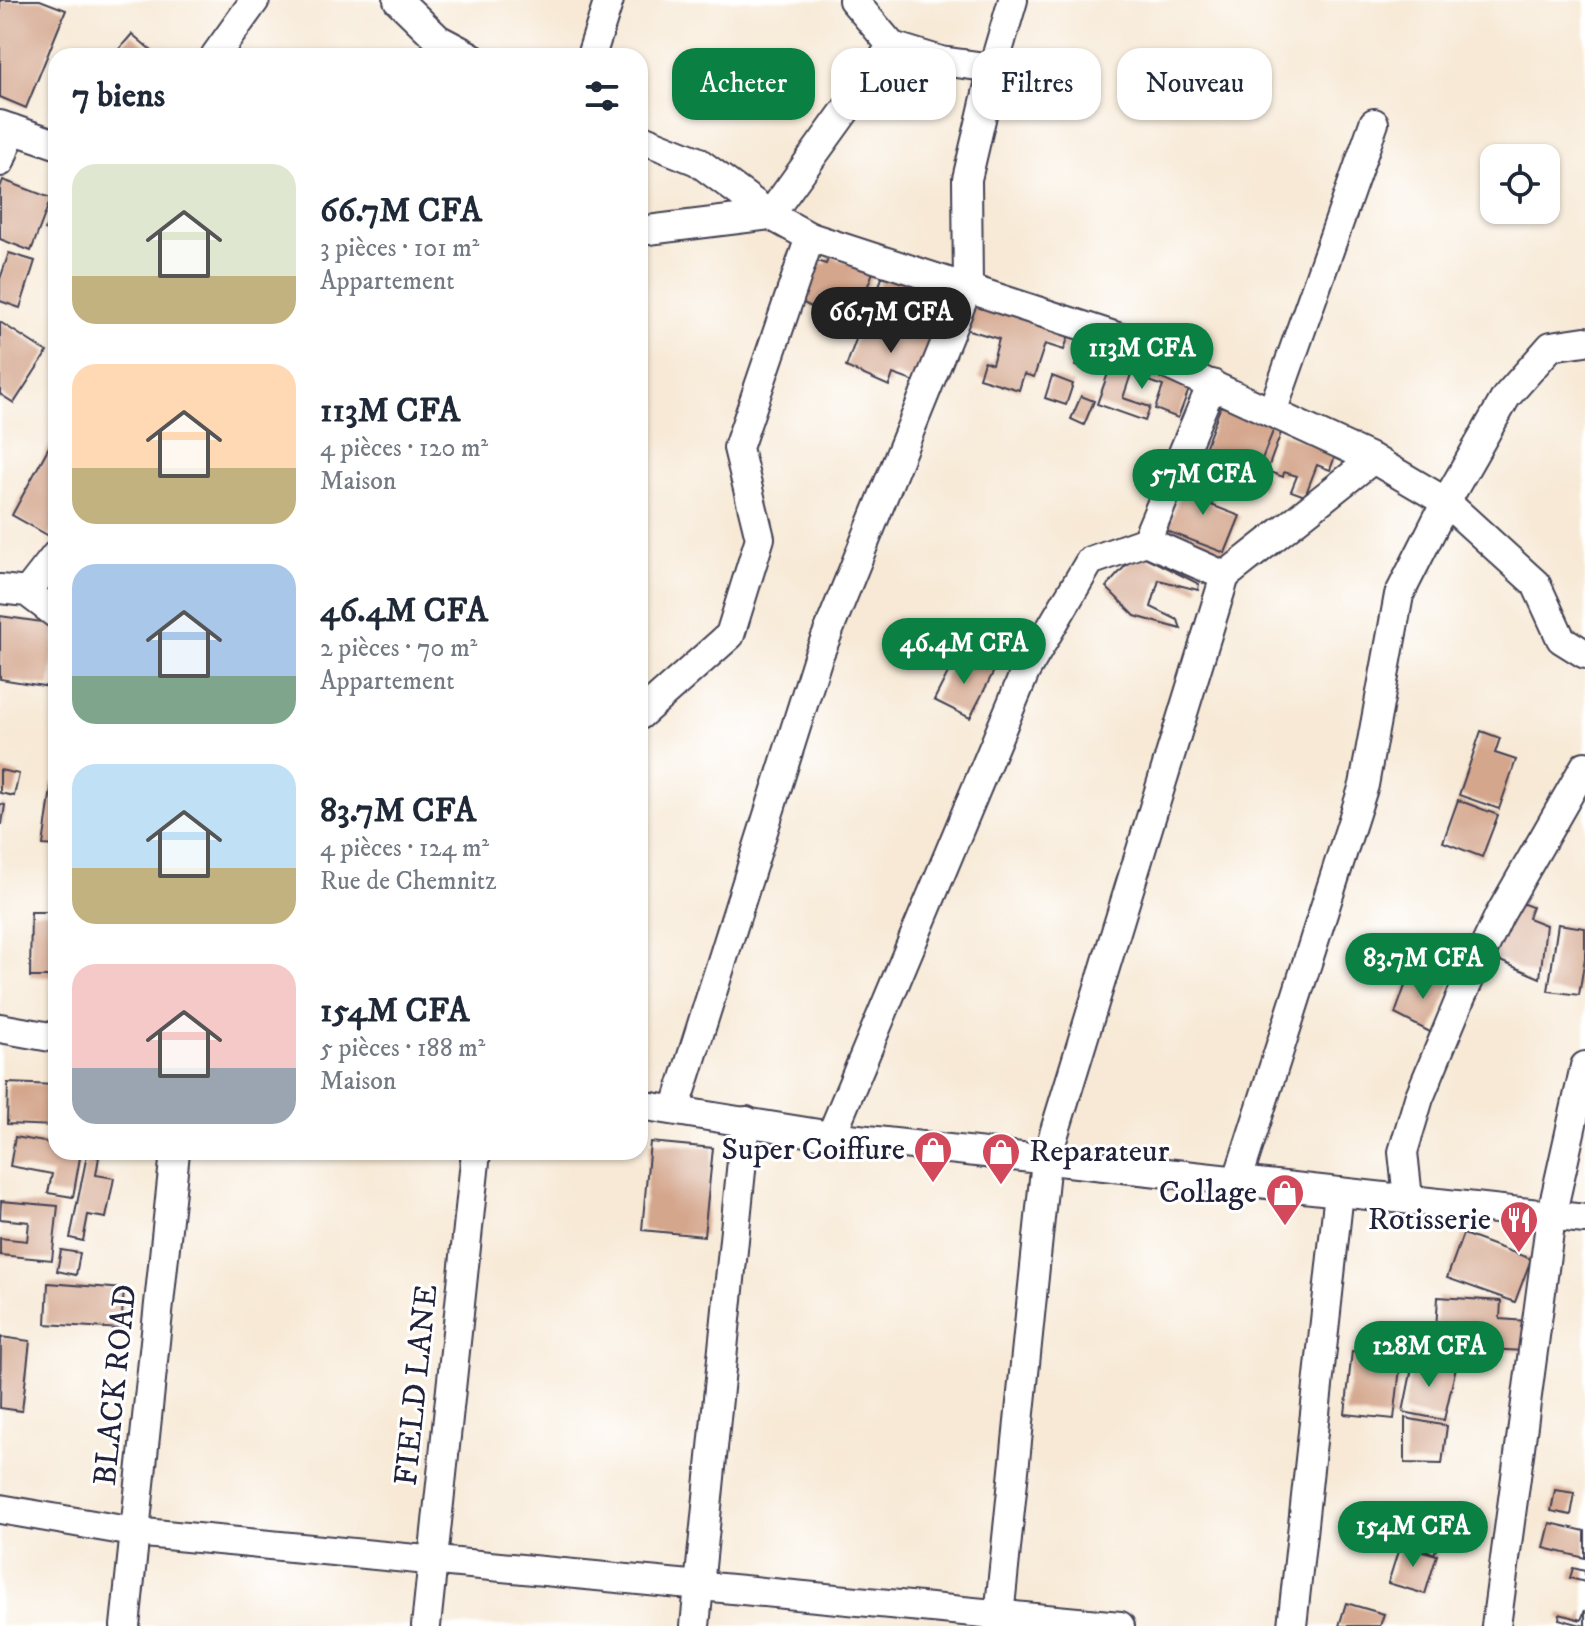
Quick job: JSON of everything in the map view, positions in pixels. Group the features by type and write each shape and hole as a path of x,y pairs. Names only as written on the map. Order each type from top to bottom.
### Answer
{"street":[{"path":"221,48 255,0"},
{"path":"398,0 438,39 455,48"},
{"path":"594,48 609,0"},
{"path":"853,0 892,46 941,61 972,65"},
{"path":"999,48 1013,0"},
{"path":"648,230 770,215 892,46"},
{"path":"675,1110 818,657 968,287 967,179 981,120"},
{"path":"1272,412 1374,123"},
{"path":"0,162 6,127 48,141"},
{"path":"648,141 697,161 770,215 810,237 1154,349 1168,365 1373,459 1446,502 1536,584 1561,639 1585,654"},
{"path":"648,708 730,635 760,538 738,448 810,237"},
{"path":"1237,1182 1364,785 1399,595 1446,502 1506,397 1551,346 1585,341"},
{"path":"1146,541 1212,384"},
{"path":"999,1620 1046,1160 1225,576 1373,459"},
{"path":"831,1136 1025,672 1090,561 1146,541 1225,576"},
{"path":"48,562 13,590 48,610"},
{"path":"1408,1198 1403,1152 1419,1098 1499,916 1585,766"},
{"path":"0,1028 48,1037"},
{"path":"1496,1626 1551,1217 1585,1066"},
{"path":"648,1106 831,1136 1585,1219"},
{"path":"695,1626 746,1121"},
{"name":"BLACK ROAD","path":"125,1626 174,1160"},
{"name":"FIELD LANE","path":"426,1626 475,1160"},
{"path":"1292,1626 1339,1192"},
{"path":"0,1509 134,1532 699,1586 999,1620 1120,1626"}],"building":[{"path":"0,0 40,0 66,10 26,108 0,97"},
{"path":"132,34 149,48 120,48"},
{"path":"3,180 48,197 48,206 31,251 0,239 0,188"},
{"path":"9,253 35,261 20,308 0,301 0,279"},
{"path":"829,256 873,272 852,328 792,297 816,261 826,264"},
{"path":"883,275 939,293 928,326 923,324 929,306 923,304 924,300 909,294 895,328 880,323 878,330 865,325"},
{"path":"970,302 1070,332 1064,350 1045,344 1034,377 1024,374 1019,390 979,378 984,361 992,364 999,339 962,328"},
{"path":"0,322 47,352 14,403 0,394"},
{"path":"907,328 934,337 918,383 893,374 889,386 846,367 859,331 883,339 886,329 904,335"},
{"path":"1082,345 1102,352 1095,373 1075,366"},
{"path":"1124,353 1134,356 1132,363 1191,384 1178,418 1155,409 1163,386 1131,374 1123,398 1150,407 1145,421 1097,404 1110,368 1118,371"},
{"path":"1052,376 1073,384 1066,405 1045,398"},
{"path":"1081,396 1094,401 1084,425 1071,419"},
{"path":"1221,406 1275,426 1260,464 1243,457 1237,474 1248,479 1251,470 1266,476 1262,488 1252,484 1249,492 1225,483 1233,463 1212,456 1207,468 1199,464"},
{"path":"1281,433 1336,453 1330,470 1317,465 1305,496 1291,491 1297,476 1284,472 1283,477 1267,471"},
{"path":"48,448 48,535 12,515"},
{"path":"1199,477 1218,484 1211,505 1240,516 1225,553 1167,531 1184,485 1195,489"},
{"path":"1137,553 1199,584 1198,590 1159,580 1151,607 1178,620 1181,629 1135,616 1106,587"},
{"path":"0,616 48,623 48,687 0,679"},
{"path":"958,653 994,671 970,718 934,700"},
{"path":"1481,731 1500,738 1495,753 1516,760 1499,809 1459,795"},
{"path":"0,770 19,774 14,796 0,793"},
{"path":"1458,800 1498,815 1482,857 1443,842"},
{"path":"0,804 5,805 2,824 0,824"},
{"path":"48,810 48,845 43,845"},
{"path":"1516,901 1532,907 1528,918 1546,925 1540,978 1493,958"},
{"path":"31,912 48,912 48,977 30,977"},
{"path":"1558,924 1585,928 1585,958 1579,995 1548,991"},
{"path":"1410,972 1451,983 1432,1033 1395,1014"},
{"path":"8,1083 48,1085 48,1126 7,1124"},
{"path":"15,1137 48,1143 48,1160 80,1160 73,1197 48,1193 52,1174 10,1166"},
{"path":"650,1142 713,1148 704,1236 642,1230"},
{"path":"86,1160 98,1160 96,1175 114,1178 106,1218 88,1215 83,1241 70,1238"},
{"path":"1,1201 58,1206 52,1260 0,1255 0,1238 27,1241 29,1222 0,1219"},
{"path":"1463,1234 1531,1259 1515,1302 1447,1278"},
{"path":"61,1250 80,1253 76,1275 57,1271"},
{"path":"48,1283 124,1289 121,1329 46,1324"},
{"path":"1438,1297 1501,1301 1500,1319 1526,1321 1524,1351 1435,1346"},
{"path":"1381,1323 1405,1325 1394,1419 1345,1414 1352,1351 1377,1354"},
{"path":"1,1337 30,1341 22,1411 0,1408"},
{"path":"1414,1358 1456,1367 1444,1420 1403,1412"},
{"path":"1405,1418 1447,1426 1442,1464 1405,1463"},
{"path":"1555,1490 1575,1493 1571,1515 1551,1511"},
{"path":"1414,1511 1447,1527 1434,1554 1401,1537"},
{"path":"1550,1523 1585,1531 1585,1558 1544,1548"},
{"path":"1400,1545 1437,1555 1425,1594 1388,1583"},
{"path":"1573,1568 1585,1571 1585,1582 1570,1578"},
{"path":"1346,1603 1384,1614 1380,1626 1339,1626"},
{"path":"1585,1610 1585,1626 1559,1619 1560,1614 1581,1620"}],"place":[{"name":"Super Coiffure","path":"933,1184"},
{"name":"Reparateur","path":"1001,1186"},
{"name":"Collage","path":"1285,1227"},
{"name":"Rotisserie","path":"1519,1254"}]}
